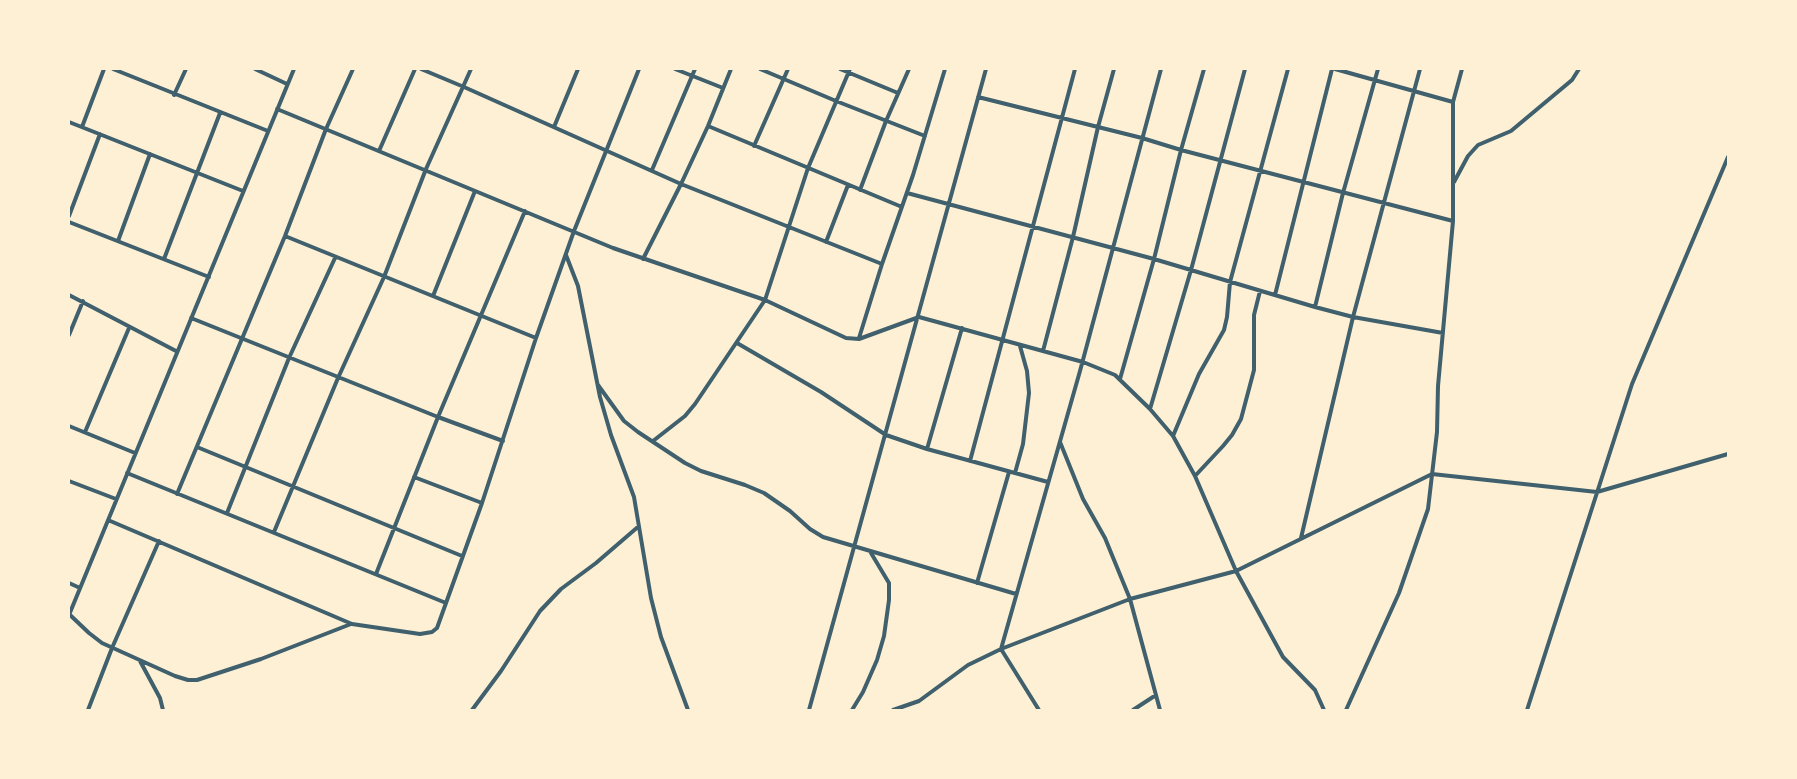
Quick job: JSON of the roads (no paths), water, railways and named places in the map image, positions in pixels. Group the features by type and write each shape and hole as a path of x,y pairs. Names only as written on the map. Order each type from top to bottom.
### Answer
{"street":[{"path":"82,127 104,69"},
{"path":"113,69 268,131"},
{"path":"174,95 186,69"},
{"path":"255,69 288,84"},
{"path":"294,69 69,614 89,633 112,648 188,680 197,680 261,659 352,624"},
{"path":"177,494 243,339 326,129 353,69"},
{"path":"379,151 415,69"},
{"path":"421,69 681,184 882,264"},
{"path":"274,532 338,378 384,277 426,169 471,69"},
{"path":"554,127 578,69"},
{"path":"108,520 352,624 420,634 432,632 437,628 482,503 565,255 639,69"},
{"path":"675,69 723,88"},
{"path":"652,170 695,69"},
{"path":"643,259 708,126 731,69"},
{"path":"760,69 925,136"},
{"path":"754,146 788,69"},
{"path":"840,69 898,93"},
{"path":"860,190 886,121 909,69"},
{"path":"859,339 945,69"},
{"path":"809,710 986,69"},
{"path":"970,461 1076,69"},
{"path":"1043,351 1114,69"},
{"path":"1039,710 1001,650 1083,362 1161,69"},
{"path":"1120,379 1154,260 1180,150 1204,69"},
{"path":"1150,409 1191,270 1245,69"},
{"path":"1173,436 1199,374 1224,330 1230,282 1262,172 1288,69"},
{"path":"1275,295 1333,69 1453,102"},
{"path":"1315,307 1378,69"},
{"path":"1300,539 1353,317 1420,69"},
{"path":"1346,710 1399,593 1428,509 1437,432 1438,386 1453,221 1453,102 1462,69"},
{"path":"1452,186 1468,156 1478,145 1511,131 1572,80 1579,69"},
{"path":"652,441 690,410 765,300 808,168 849,71"},
{"path":"978,97 1453,221"},
{"path":"277,109 643,259 765,300 840,335 859,339 918,317 1083,362 1120,379 1173,436 1195,476 1236,571 1283,657 1315,690 1324,710"},
{"path":"164,259 220,113"},
{"path":"69,122 243,191"},
{"path":"708,126 902,207"},
{"path":"69,216 100,134"},
{"path":"118,242 150,154"},
{"path":"1527,710 1632,384 1728,157"},
{"path":"826,242 848,185"},
{"path":"433,296 475,191"},
{"path":"907,193 1113,248 1353,317 1443,333"},
{"path":"376,574 438,417 525,211"},
{"path":"69,222 209,277"},
{"path":"285,236 536,338"},
{"path":"565,255 578,286 598,385 611,435 630,485 651,598 661,637 688,710"},
{"path":"227,513 290,358 335,258"},
{"path":"1195,476 1232,435 1241,418 1254,370 1254,315 1260,291"},
{"path":"69,295 177,351"},
{"path":"69,335 82,301"},
{"path":"191,318 338,378 503,441"},
{"path":"85,432 129,328"},
{"path":"927,449 962,328"},
{"path":"737,343 821,392 886,435 927,449 1048,482"},
{"path":"977,583 1023,444 1029,393 1027,371 1020,345"},
{"path":"598,385 624,422 652,441 701,471 764,493 823,537 1016,594"},
{"path":"69,426 135,453"},
{"path":"1060,442 1083,499 1105,537 1130,599 1160,710"},
{"path":"197,447 462,556"},
{"path":"893,710 919,701 968,665 1001,650 1130,599 1236,571 1432,474 1597,492 1728,454"},
{"path":"127,472 446,603"},
{"path":"414,477 482,503"},
{"path":"69,481 116,499"},
{"path":"472,710 501,671 540,611 561,589 639,526"},
{"path":"88,710 112,648 159,542"},
{"path":"852,710 877,660 884,636 889,600 889,583 871,552"},
{"path":"69,583 80,588"},
{"path":"139,660 160,698 163,710"},
{"path":"1133,710 1156,695"}]}
